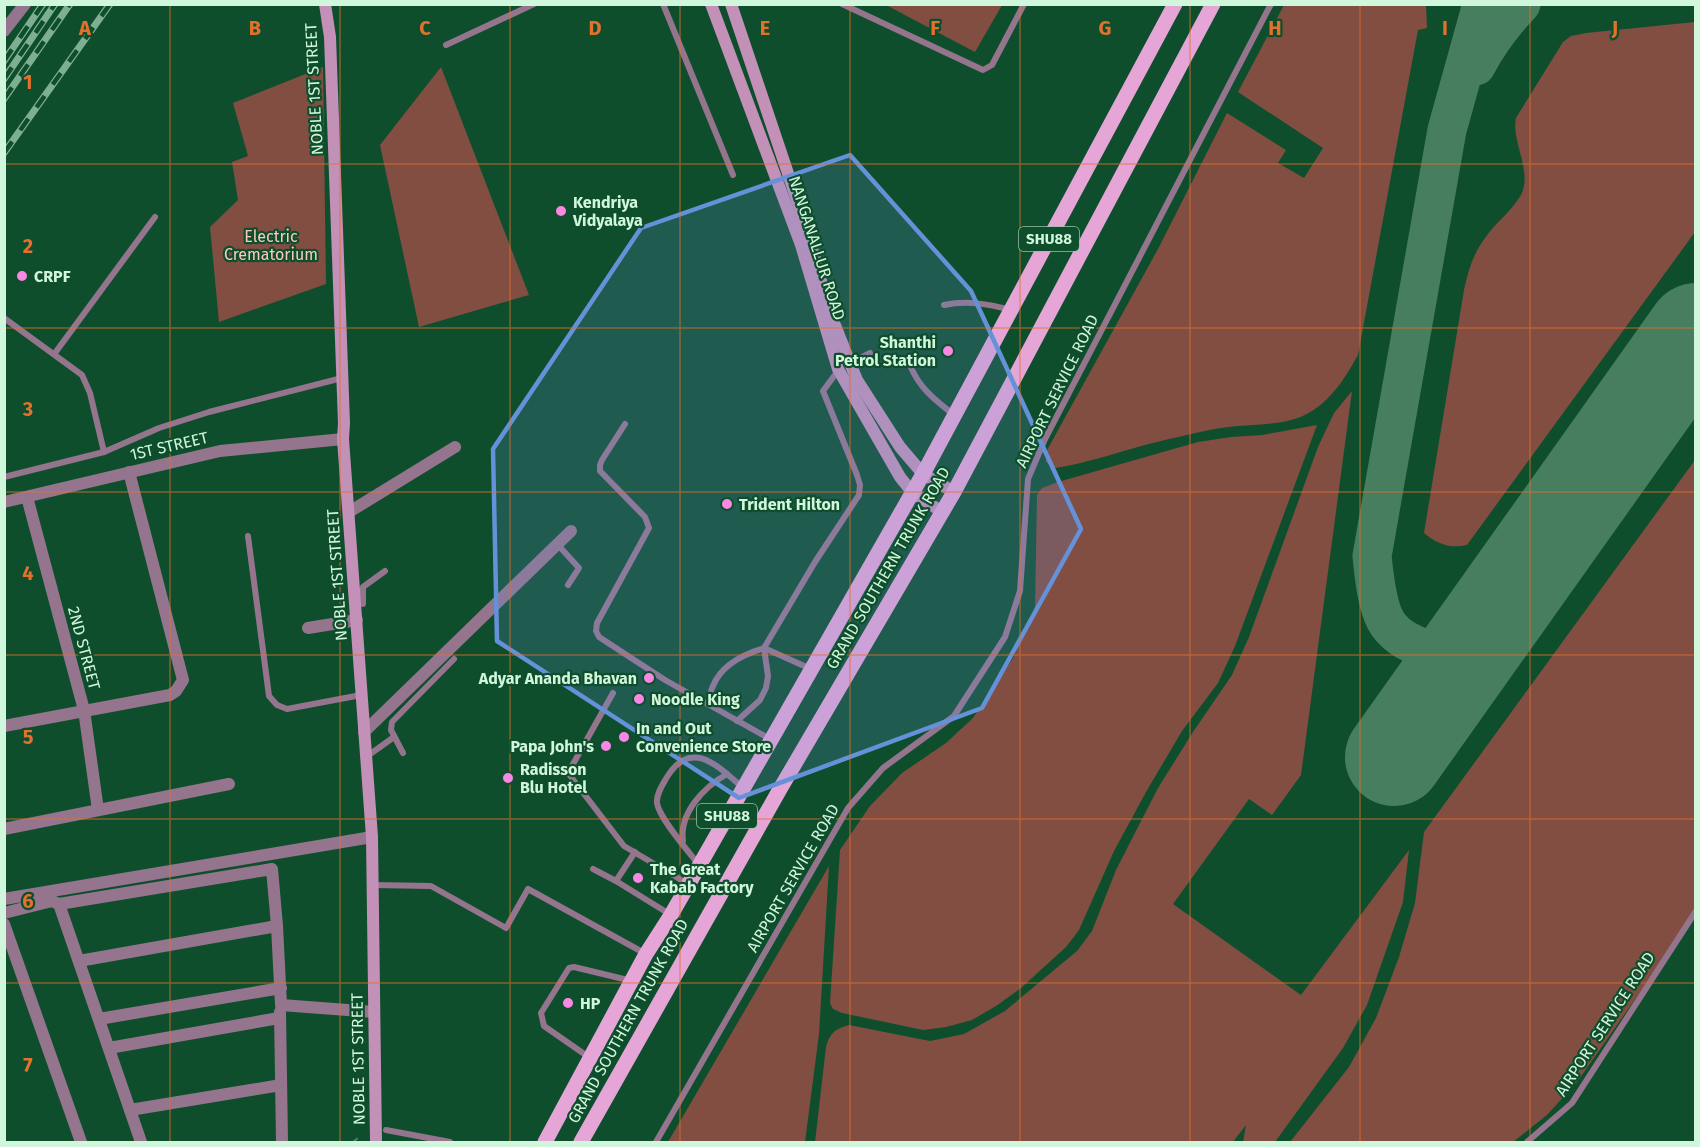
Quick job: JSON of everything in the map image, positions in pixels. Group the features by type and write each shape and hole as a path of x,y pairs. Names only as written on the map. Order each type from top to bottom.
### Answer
{"main road":[{"name":"GRAND SOUTHERN TRUNK ROAD","path":"545,1143 646,954 671,915 923,474 1175,4"},
{"name":"GRAND SOUTHERN TRUNK ROAD","path":"581,1143 780,789 954,492 1213,4"}],"street":[{"path":"4,31 25,4"},
{"name":"NOBLE 1ST STREET","path":"326,4 330,38 343,378 343,439 349,512 360,597 357,620 372,837 376,1143"},
{"name":"NANGANALLUR ROAD","path":"711,4 796,216 801,245 838,369 900,477 912,492"},
{"name":"NANGANALLUR ROAD","path":"731,4 796,216 829,310 857,380 900,447 923,474 954,492"},
{"name":"1ST STREET","path":"4,502 220,451 343,439"},
{"path":"349,512 455,447"},
{"path":"4,726 170,695 177,692 183,680 129,472"},
{"path":"912,492 942,512"},
{"name":"2ND STREET","path":"27,497 84,710 98,810"},
{"path":"364,732 572,531"},
{"path":"308,628 357,620"},
{"path":"4,830 229,784"},
{"path":"4,899 372,837"},
{"path":"4,913 52,901 59,904 272,869 281,988 282,1143"},
{"path":"59,904 141,1143"},
{"path":"4,924 81,1143"},
{"path":"80,961 277,926"},
{"path":"99,1019 281,988"},
{"path":"109,1048 280,1011 374,1012"},
{"path":"130,1110 281,1085"}],"lane":[{"path":"446,45 534,4"},
{"path":"663,4 733,175"},
{"path":"842,4 984,70 992,65 1024,4"},
{"name":"AIRPORT SERVICE ROAD","path":"657,1143 848,808 883,768 954,716 1005,637 1020,591 1028,479 1050,428 1270,4"},
{"path":"55,353 155,217"},
{"path":"944,305 957,302 972,303 1011,310"},
{"path":"4,318 77,369 86,381 104,452"},
{"path":"710,705 713,685 725,669 736,659 764,648 859,495 860,485 857,475 824,392 838,369 870,353"},
{"path":"910,365 914,376 925,392 954,416"},
{"path":"4,477 104,452 159,428 209,412 343,378"},
{"path":"625,424 602,460 600,471 645,517 649,528 597,623 596,631 599,638 665,680 770,739"},
{"path":"248,536 270,696 277,705 287,709 362,695"},
{"path":"558,545 579,568 568,585"},
{"path":"360,597 363,587 386,572"},
{"path":"764,648 811,669"},
{"path":"737,721 760,700 766,688 768,676 764,648"},
{"path":"403,753 391,730 392,722 454,659"},
{"path":"613,693 568,773 624,846 688,884"},
{"path":"366,757 394,737"},
{"path":"699,865 662,815 657,802 660,789 675,764 684,759 706,759 743,788"},
{"path":"684,845 682,838 685,820 693,806 703,792 728,774"},
{"path":"616,881 634,852"},
{"path":"593,869 671,915"},
{"path":"373,885 431,886 506,928 528,889 646,954"},
{"name":"AIRPORT SERVICE ROAD","path":"1527,1143 1572,1103 1695,911"},
{"path":"590,1059 544,1026 541,1013 565,972 574,967 632,981"},
{"path":"386,1130 450,1143"}],"path":[{"path":"353,1143 358,1138"}],"highlighted area":[{"path":"850,155 971,291 1081,529 982,708 739,798 497,641 493,449 641,228"}],"green space":[{"path":"886,5 1002,5 975,52"},
{"path":"1284,5 1426,5 1427,28 1418,30 1358,355 1333,393 1320,406 1292,420 1202,431 1055,468 1046,462 1046,452 1158,249 1227,113 1286,150 1278,163 1304,178 1323,148 1238,92"},
{"path":"1695,22 1695,232 1467,545 1449,546 1439,543 1424,533 1464,290 1477,250 1517,201 1524,186 1525,176 1516,137 1516,118 1563,42 1571,36"},
{"name":"Electric Crematorium","path":"323,67 326,284 219,322 210,227 238,200 232,162 248,156 233,103"},
{"path":"441,67 529,295 419,327 380,145"},
{"path":"1352,391 1301,775 1272,815 1249,799 1173,904 1301,995 1409,850 1403,902 1367,1005 1343,1048 1275,1142 1243,1142 1246,1125 1233,1142 815,1142 826,1047 829,1038 837,1030 849,1025 930,1041 964,1034 1005,1011 1077,951 1092,931 1116,870 1158,788 1232,675 1249,637 1318,447 1334,413"},
{"path":"1317,425 1235,646 1218,683 1182,731 1146,792 1114,851 1079,930 1066,947 1021,988 996,1006 972,1020 946,1027 923,1030 842,1013 833,1009 830,1003 840,850 870,806 902,773 946,743 973,718 1013,658 1035,607 1037,495 1042,488 1198,442 1262,435"},
{"path":"1695,460 1695,914 1577,1082 1547,1115 1513,1142 1290,1142 1349,1067 1376,1018 1399,957 1415,903 1424,832"},
{"path":"829,866 819,1034 805,1142 668,1142"}],"taxiway":[{"path":"1478,638 1462,648 1440,651 1416,645 1396,633 1388,625 1383,615 1372,556 1447,130 1482,4"},
{"path":"1476,66 1496,34 1521,4"}],"runway":[{"path":"1394,757 1696,332"}],"railway":[{"path":"4,61 43,4"},
{"path":"4,79 55,4"},
{"path":"4,99 70,4"},
{"path":"4,153 110,4"}],"place":[{"name":"Kendriya Vidyalaya","path":"561,211"},
{"name":"CRPF","path":"22,276"},
{"name":"Shanthi Petrol Station","path":"948,351"},
{"name":"Trident Hilton","path":"727,504"},
{"name":"Adyar Ananda Bhavan","path":"649,678"},
{"name":"Noodle King","path":"639,699"},
{"name":"In and Out Convenience Store","path":"624,737"},
{"name":"Papa John's","path":"606,746"},
{"name":"Radisson Blu Hotel","path":"508,778"},
{"name":"The Great Kabab Factory","path":"638,878"},
{"name":"HP","path":"568,1003"}]}
